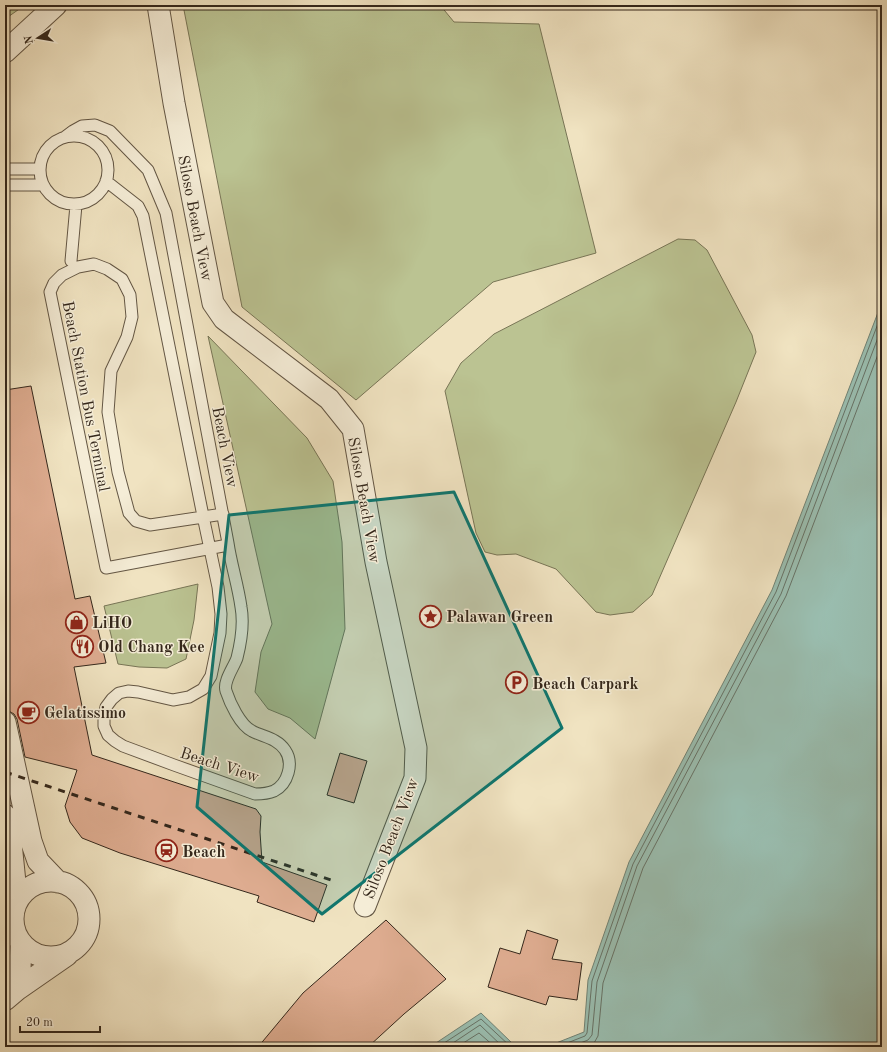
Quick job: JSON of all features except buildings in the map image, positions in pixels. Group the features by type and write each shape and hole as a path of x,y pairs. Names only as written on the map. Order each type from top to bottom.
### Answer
{"street":[{"path":"5,52 56,5"},
{"name":"Siloso Beach View","path":"158,5 174,103 212,303 224,319 329,399 353,429 376,562 416,748 415,778 365,906"},
{"path":"5,41 25,33"},
{"path":"5,722 31,841 38,861 58,882"},
{"path":"5,815 11,843 17,902"},
{"path":"5,1000 18,989 71,952 80,945 86,935 89,924 85,902 78,892 69,886 58,882 48,881 30,887 17,902 14,912 16,934 21,943 39,956 50,958 71,952"},
{"path":"5,1000 20,969 21,943"}],"lane":[{"name":"Beach View","path":"43,185 40,169 42,158 47,149 73,130 82,126 95,125 110,131 148,170 166,213 228,545 242,608 241,641 236,660 231,669 225,688 234,711 250,730 278,743 285,750 289,759 287,778 281,786 274,791 264,794 255,794 123,746 115,742 108,735 104,726 106,707 119,693 128,691 138,692 173,700 189,697 204,689 211,676 220,633 221,614 218,587 143,216 138,206 106,181"},
{"path":"5,185 43,185 48,193 56,200 66,204 86,202 94,198 102,190 106,181 108,172 104,154 98,147 83,138 74,136 65,137"},
{"path":"5,169 40,169"},
{"path":"70,261 76,204"},
{"name":"Beach Station Bus Terminal","path":"223,514 203,516 150,526 136,521 129,513 118,472 108,412 111,371 127,337 132,318 130,295 122,279 107,269 94,264 78,267 62,275 54,283 50,292 106,568 228,545"}],"highlighted area":[{"path":"454,492 562,728 322,914 197,807 229,515"}],"green space":[{"path":"5,5 25,5 5,19"},
{"path":"183,5 440,5 454,22 539,24 596,253 493,282 356,400 242,307"},
{"path":"678,239 695,240 707,250 752,335 756,352 736,402 652,595 633,612 610,615 596,612 556,569 516,554 497,555 485,552 476,533 445,391 461,363 494,334"},
{"path":"208,336 307,438 333,481 342,542 345,629 315,739 290,718 268,709 255,692 261,652 272,624"},
{"path":"198,584 194,620 186,659 167,668 139,667 118,664 104,606"},
{"path":"5,943 10,956 8,977 5,974"}],"water":[{"path":"882,302 882,1047 546,1047 584,1032 588,980 629,862 772,590"},
{"path":"481,1013 512,1043 539,1047 433,1047 436,1043"}],"railway":[{"path":"5,772 334,881"}],"place":[{"name":"Palawan Green","path":"431,616"},
{"name":"LiHO","path":"76,622"},
{"name":"Old Chang Kee","path":"83,646"},
{"name":"Beach Carpark","path":"516,683"},
{"name":"Gelatissimo","path":"28,712"},
{"name":"Beach","path":"166,851"}]}
